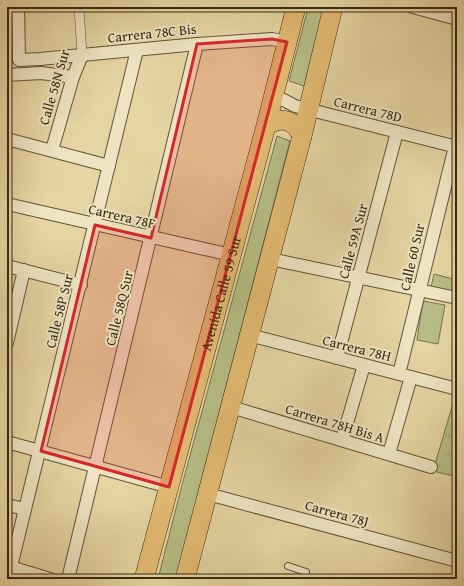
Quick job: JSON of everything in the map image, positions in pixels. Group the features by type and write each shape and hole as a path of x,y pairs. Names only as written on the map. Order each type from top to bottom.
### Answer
{"main road":[{"name":"Avenida Calle 59 Sur","path":"144,579 266,126 296,7"},
{"path":"185,579 302,136 333,7"},
{"path":"266,126 278,120 291,122 298,127 302,136"}],"street":[{"name":"Carrera 78C Bis","path":"18,7 19,60 197,44 272,39 287,42"},
{"name":"Calle 58N Sur","path":"52,150 73,77 82,55 79,7"},
{"path":"412,7 457,19"},
{"name":"Calle 58Q Sur","path":"68,579 197,44"},
{"name":"Calle 58P Sur","path":"9,571 40,451 137,50"},
{"path":"40,59 41,72"},
{"path":"7,75 41,72 73,77"},
{"name":"Carrera 78D","path":"274,95 295,106 308,110 456,146"},
{"name":"Calle 59A Sur","path":"337,358 397,132"},
{"path":"7,139 109,166"},
{"name":"Calle 60 Sur","path":"389,454 405,376 420,290 452,175 456,146"},
{"name":"Carrera 78F","path":"7,204 231,255"},
{"path":"270,259 457,298"},
{"path":"7,266 81,284"},
{"path":"8,336 24,270"},
{"name":"Carrera 78H","path":"249,335 457,389"},
{"path":"342,440 364,365"},
{"name":"Carrera 78H Bis A","path":"231,407 431,467"},
{"path":"7,442 169,487"},
{"name":"Carrera 78J","path":"208,494 457,561"},
{"path":"7,505 25,509"},
{"path":"9,571 50,579"}],"lane":[{"path":"288,566 306,572 304,579"}],"highlighted area":[{"path":"272,39 287,42 169,487 41,451 95,225 151,238 197,44"}],"green space":[{"path":"308,8 323,12 304,86 289,81"},
{"path":"277,136 290,141 176,579 158,579 182,485"},
{"path":"434,274 457,280 457,293 431,287"},
{"path":"423,301 445,305 438,344 417,340"},
{"path":"454,400 457,401 457,477 433,471"}]}
